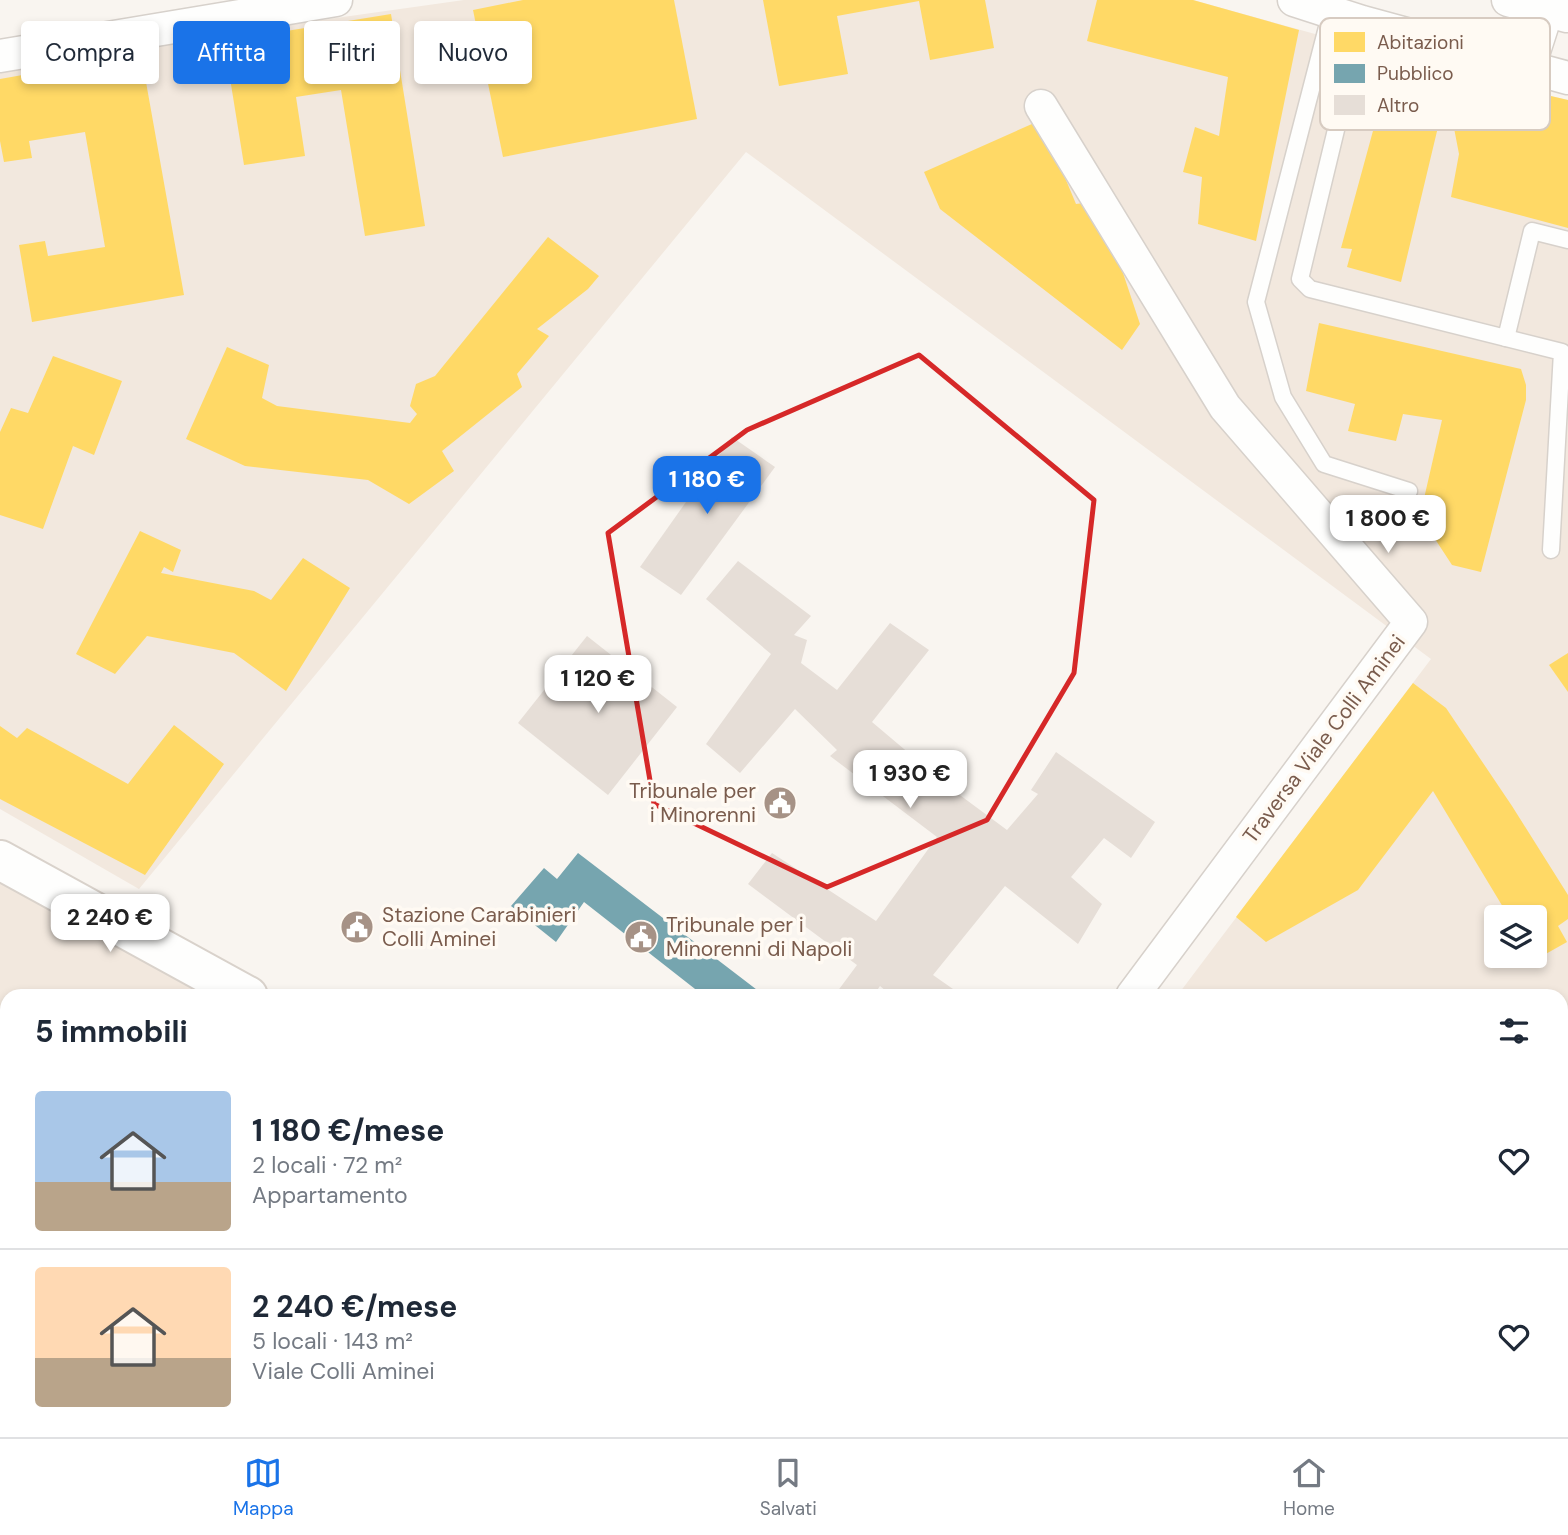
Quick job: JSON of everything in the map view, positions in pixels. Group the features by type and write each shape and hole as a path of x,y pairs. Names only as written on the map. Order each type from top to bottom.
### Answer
{"main road":[{"path":"0,860 235,989"}],"street":[{"path":"0,56 336,0"},
{"path":"1294,0 1350,18"},
{"path":"1508,0 1561,9 1550,29"},
{"path":"1550,73 1568,78"},
{"name":"Traversa Viale Colli Aminei","path":"1041,106 1224,407 1411,622 1137,989"}],"lane":[{"path":"1329,18 1331,12"},
{"path":"1320,55 1256,302 1283,397 1324,464 1409,491"},
{"path":"1336,130 1300,279 1310,289 1562,352 1551,551"},
{"path":"1506,338 1532,231 1568,240"}],"highlighted area":[{"path":"919,355 1094,500 1074,673 987,820 827,887 654,804 608,533 747,430"}],"shaded area":[{"path":"464,0 1193,0 1320,35 1320,130 1550,130 1550,96 1568,100 1568,989 1182,989 1431,659 746,152 139,889 0,809 0,65 21,62 21,84 159,84 159,43 173,41 173,84 290,84 290,24 304,22 304,84 400,84 400,21 314,21"},
{"path":"0,879 198,989 0,989"}],"building: Abitazioni":[{"path":"523,0 674,0 697,119 503,157 488,84 532,84 532,21 475,21 473,10"},
{"path":"763,0 985,0 994,48 930,60 919,1 837,16 848,74 779,86"},
{"path":"1097,0 1193,0 1299,30 1256,241 1198,224 1202,177 1183,172 1195,127 1219,136 1228,77 1087,41"},
{"path":"391,14 392,21 348,21"},
{"path":"304,28 304,84 400,84 400,70 425,226 365,236 341,90 296,97 305,156 244,165 231,84 290,84 290,30"},
{"path":"21,75 21,84 146,84 184,295 32,322 19,245 45,241 48,256 105,247 85,132 29,141 32,158 4,162 0,141 0,79"},
{"path":"1550,96 1568,100 1568,228 1451,197 1459,154 1454,130 1550,130"},
{"path":"1041,120 1076,204 1099,201 1140,324 1122,350 940,209 924,172"},
{"path":"1373,130 1437,130 1401,282 1347,267 1352,249 1341,248"},
{"path":"548,237 599,276 588,289 537,329 549,336 517,374 522,387 442,451 454,471 409,504 368,480 245,466 186,439 227,347 269,365 262,398 277,406 410,423 417,414 410,406 416,384 435,376"},
{"path":"1319,323 1521,369 1526,385 1526,400 1481,572 1452,565 1420,516 1442,420 1403,414 1396,441 1348,431 1355,404 1306,391"},
{"path":"53,356 122,381 94,455 73,446 43,529 0,515 0,432 11,408 28,413"},
{"path":"140,531 181,550 173,572 164,567 161,573 254,591 271,600 303,558 350,588 286,691 234,653 147,636 115,674 76,654"},
{"path":"1568,653 1568,692 1549,665"},
{"path":"1413,683 1446,708 1568,895 1568,919 1558,926 1567,942 1547,953 1547,905 1502,905 1433,791 1358,890 1266,942 1236,917"},
{"path":"174,725 224,764 145,875 0,799 0,726 17,738 27,728 128,784"}],"building: Pubblico":[{"path":"578,853 756,989 695,989 584,902 556,942 511,906 544,868 557,879"}],"building: Altro":[{"path":"732,437 775,467 681,595 640,567"},
{"path":"738,561 811,616 794,635 807,640 801,663 837,690 890,623 929,650 872,722 949,787 1007,830 1038,794 1031,790 1056,752 1155,822 1131,858 1104,838 1071,877 1102,904 1078,944 1005,886 933,975 953,989 884,989 880,986 878,989 839,989 857,965 748,884 772,853 876,921 937,837 830,756 837,750 795,709 740,773 706,744 771,654 706,599"},
{"path":"587,636 677,707 608,795 518,723"}],"place":[{"name":"Tribunale per i Minorenni","path":"780,803"},
{"name":"Stazione Carabinieri Colli Aminei","path":"357,927"},
{"name":"Tribunale per i Minorenni di Napoli","path":"641,937"}]}
